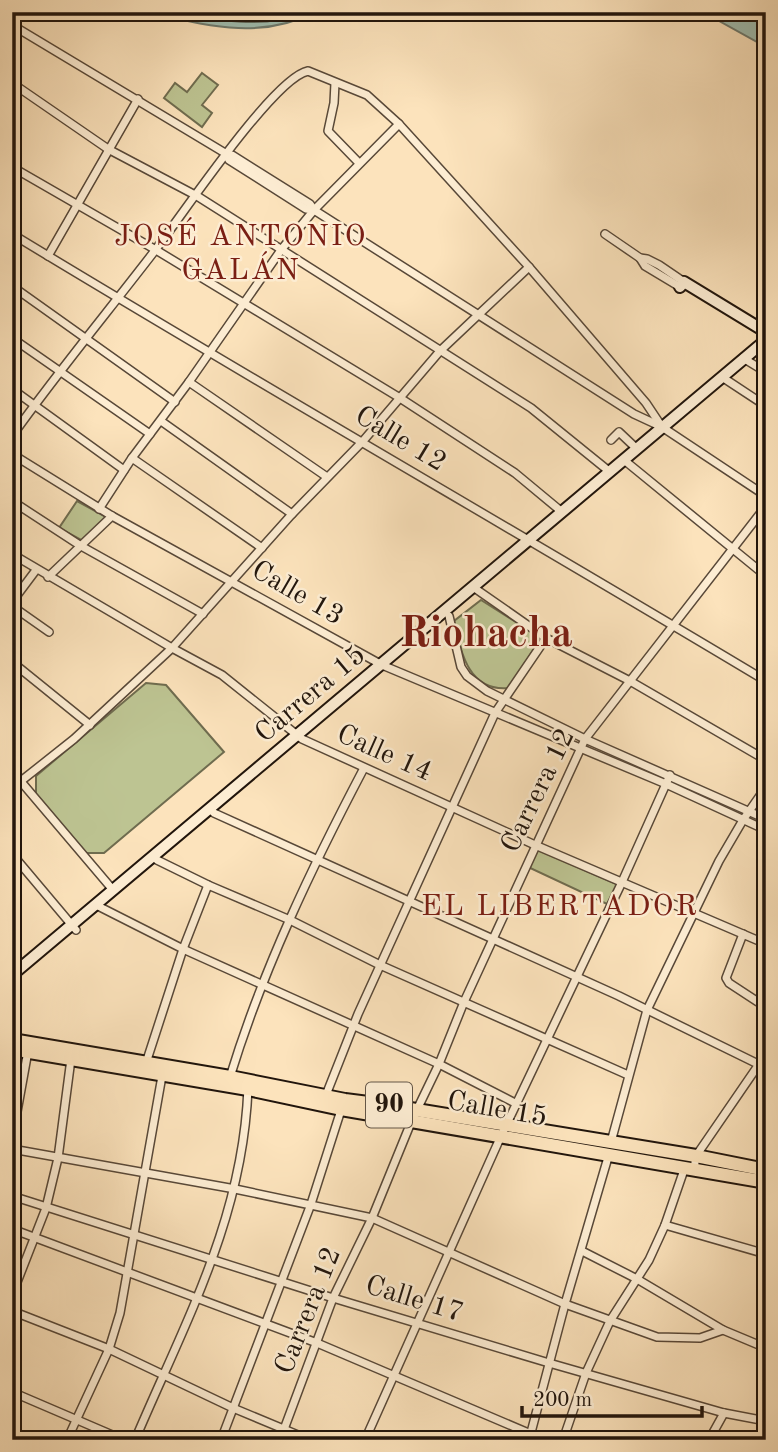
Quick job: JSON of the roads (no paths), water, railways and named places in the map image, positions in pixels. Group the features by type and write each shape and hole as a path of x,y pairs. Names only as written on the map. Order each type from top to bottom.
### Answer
{"highway":[{"name":"Calle 15","path":"12,1040 230,1077 248,1085 343,1105 692,1164 766,1182"},
{"name":"Calle 15","path":"12,1049 162,1076 326,1095 343,1105"},
{"name":"Calle 15","path":"692,1164 766,1170"}],"main road":[{"path":"682,285 766,340"},
{"path":"737,319 766,332"},
{"name":"Carrera 15","path":"12,975 99,907 531,542 562,512 724,379 766,340"},
{"path":"746,360 766,349"},
{"path":"531,542 664,429"},
{"name":"Carrera 15","path":"385,666 449,616 475,589"},
{"name":"Carrera 15","path":"99,907 113,890 155,858"},
{"name":"Carrera 15","path":"12,984 74,927"}],"street":[{"path":"12,25 232,155 263,178 310,204 314,210 766,496"},
{"path":"12,436 59,371 197,196 225,153 277,93 301,73 308,71 371,98 399,124 529,267 646,403 664,429"},
{"path":"12,83 108,149 197,196 531,408 610,472"},
{"path":"335,83 328,131 359,163"},
{"path":"48,256 138,99"},
{"path":"99,509 132,458 281,250 314,210 399,124"},
{"path":"12,167 156,250 400,398 515,472 562,512"},
{"name":"Calle 12","path":"12,234 766,681"},
{"path":"606,234 640,258 645,267 682,285"},
{"path":"113,890 16,778 90,725 172,648 292,514 362,441 440,351 529,267"},
{"path":"12,286 175,401"},
{"path":"12,338 150,434"},
{"path":"746,360 766,372"},
{"path":"724,379 766,406"},
{"path":"189,382 327,477"},
{"path":"12,389 124,470"},
{"path":"634,414 644,415 646,403"},
{"path":"161,421 292,514"},
{"path":"611,440 619,432 637,449"},
{"name":"Calle 13","path":"12,454 99,509 385,666 666,784 766,830"},
{"path":"132,458 262,548"},
{"path":"626,462 766,576"},
{"path":"12,501 81,546 203,614"},
{"name":"Carrera 12","path":"280,1440 333,1298 372,1218 414,1115 535,845 586,739 766,506"},
{"path":"48,577 112,516"},
{"name":"Calle 14","path":"12,554 232,681 300,737 535,845 766,944"},
{"path":"36,570 12,604 49,632"},
{"path":"475,589 546,638 630,681 766,760"},
{"path":"449,616 461,667 474,682 504,701 766,819"},
{"path":"326,1095 353,1025 495,713 546,638"},
{"path":"12,662 90,725"},
{"path":"230,1077 244,1032 290,920 317,858 364,768"},
{"path":"365,1440 504,1131 670,775"},
{"path":"530,1437 647,1010 719,861 766,787"},
{"path":"212,811 647,1010 758,1064"},
{"path":"12,854 74,927"},
{"path":"155,858 380,965 628,1075"},
{"path":"146,1063 183,949 208,885"},
{"path":"99,907 183,949 439,1064 517,1104"},
{"path":"743,934 726,978 729,983 758,1002"},
{"path":"12,1139 15,1107 28,1051"},
{"path":"563,1440 586,1373 610,1321 638,1279 692,1164 766,1055"},
{"path":"12,1295 46,1208 58,1158 71,1059"},
{"path":"67,1440 109,1349 120,1313 162,1076"},
{"path":"135,1440 214,1259 235,1189 244,1139 248,1085"},
{"path":"221,1440 311,1204 343,1105"},
{"path":"12,1149 235,1189 372,1218 565,1304 657,1337 682,1340 700,1338 723,1330"},
{"name":"Calle 17","path":"12,1196 133,1236 549,1363 724,1413 766,1422"},
{"path":"665,1225 766,1254"},
{"path":"12,1229 317,1343 530,1437 545,1440"},
{"path":"582,1251 638,1279 723,1330 766,1348"},
{"path":"12,1311 109,1349 233,1408 310,1440"},
{"path":"12,1392 124,1440"},
{"path":"709,1440 724,1413"}],"water":[{"path":"147,12 315,12 273,26 232,28"},
{"path":"703,12 766,12 766,47"}],"district":[{"name":"JOSÉ ANTONIO GALÁN","path":"241,254"},
{"name":"Riohacha","path":"486,635"},
{"name":"EL LIBERTADOR","path":"560,907"}]}
